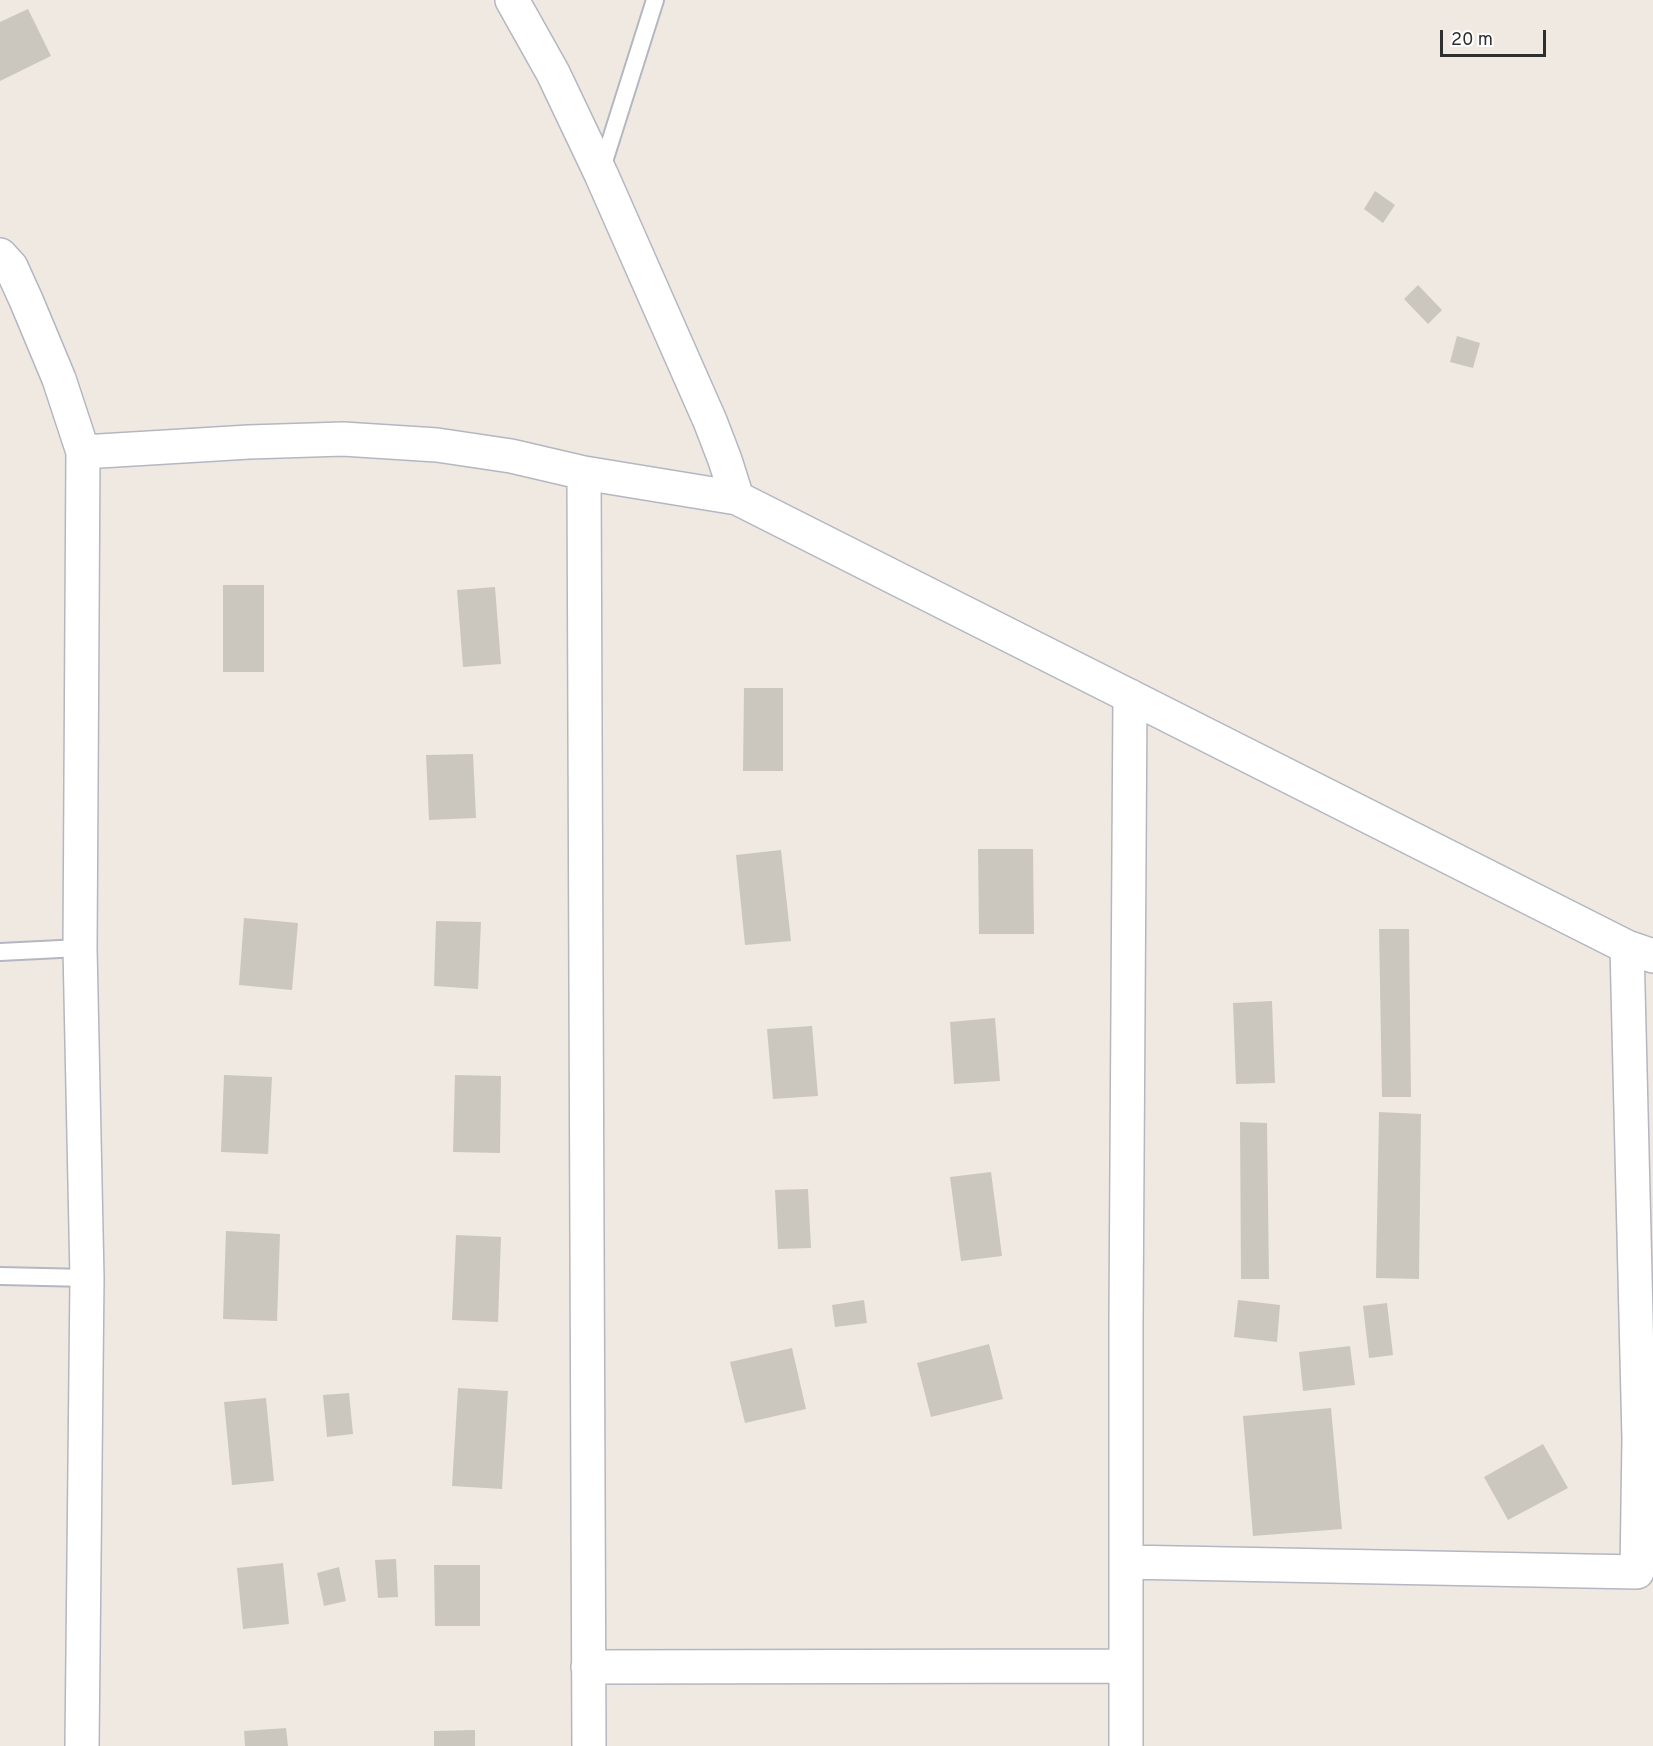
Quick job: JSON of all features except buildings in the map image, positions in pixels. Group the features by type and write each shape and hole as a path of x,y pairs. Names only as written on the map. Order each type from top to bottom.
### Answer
{"street":[{"path":"513,0 553,73 601,174 710,421 736,498"},
{"path":"0,255 10,267 26,300 59,379 83,453 80,948 87,1278 82,1746"},
{"path":"83,453 249,442 343,439 437,445 511,456 584,472 736,498 1640,952 1639,1438 1645,1571 1126,1562"},
{"path":"584,472 589,1746"},
{"path":"1126,1746 1130,696"},
{"path":"588,1667 1125,1666"}],"lane":[{"path":"601,174 655,0"},
{"path":"0,952 80,948"},
{"path":"0,1276 87,1278"}]}
